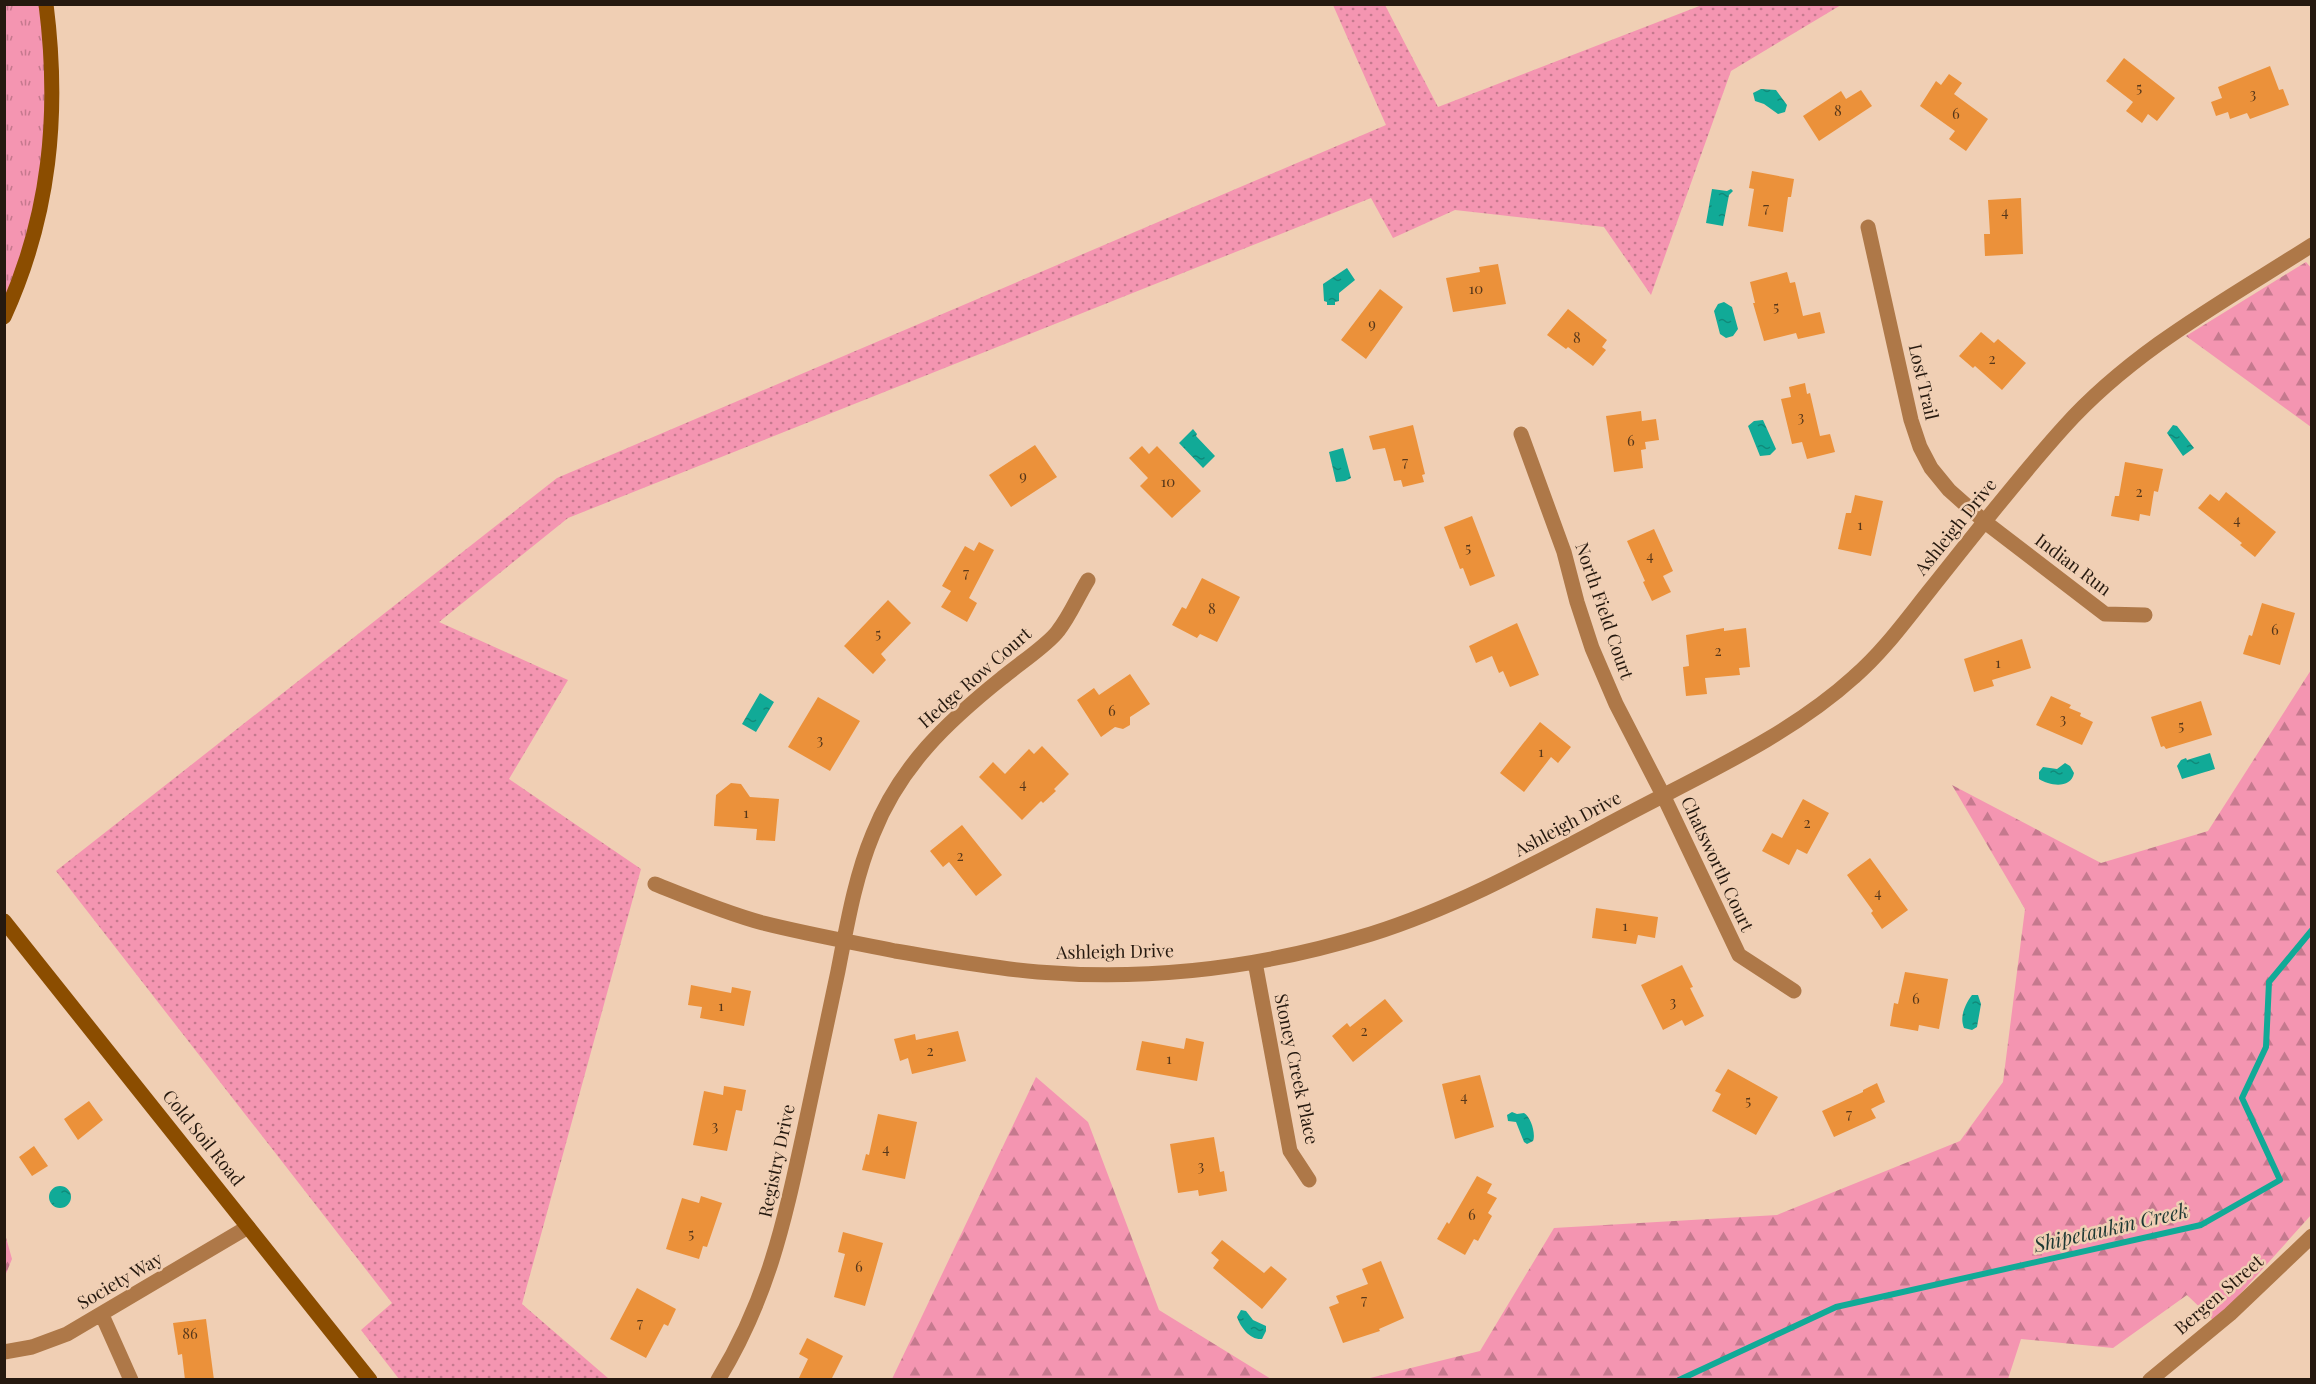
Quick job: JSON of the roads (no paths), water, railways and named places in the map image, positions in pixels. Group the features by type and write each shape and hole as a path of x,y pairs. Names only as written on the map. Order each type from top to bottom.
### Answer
{"street":[{"path":"4,317 15,293 33,238 44,192 51,145 52,61 46,4"},
{"name":"Lost Trail","path":"1868,227 1911,420 1920,447 1931,468 1949,490 1985,522"},
{"name":"Ashleigh Drive","path":"655,884 707,905 760,922 844,941 977,966 1100,975 1177,972 1255,962 1324,947 1432,913 1488,888 1791,726 1828,699 1884,647 2064,427 2097,393 2133,362 2179,330 2312,245"},
{"name":"North Field Court","path":"1521,434 1564,552 1576,602 1592,648 1616,704 1663,795"},
{"name":"Indian Run","path":"1985,522 2105,614 2145,615"},
{"name":"Hedge Row Court","path":"844,941 862,865 873,833 887,802 908,769 933,738 961,711 1058,632 1088,580"},
{"name":"Chatsworth Court","path":"1663,795 1738,954 1794,991"},
{"name":"Cold Soil Road","path":"4,921 370,1380"},
{"name":"Registry Drive","path":"718,1380 752,1315 771,1269 785,1221 844,941"},
{"name":"Stoney Creek Place","path":"1255,962 1290,1150 1309,1180"},
{"name":"Society Way","path":"4,1352 32,1347 68,1334 248,1227"},
{"name":"Bergen Street","path":"2150,1380 2230,1314 2312,1236"},
{"path":"102,1315 131,1380"}],"water":[{"path":"1761,89 1776,90 1787,105 1785,112 1778,114 1764,104 1755,101 1753,93"},
{"path":"1712,189 1727,191 1731,189 1733,191 1729,195 1723,226 1706,223"},
{"path":"1347,268 1355,280 1339,293 1339,301 1335,302 1335,305 1327,305 1324,301 1323,284"},
{"path":"1724,302 1732,307 1738,329 1733,336 1726,338 1720,334 1714,311 1718,304"},
{"path":"1763,420 1776,449 1770,455 1760,456 1748,426 1754,421"},
{"path":"2173,425 2177,426 2194,448 2183,456 2167,433"},
{"path":"1193,429 1196,436 1215,456 1203,468 1179,443"},
{"path":"1343,448 1351,478 1336,482 1329,452"},
{"path":"760,693 774,702 756,732 742,724"},
{"path":"2210,753 2215,769 2182,779 2177,766 2181,760"},
{"path":"2065,763 2074,773 2069,782 2060,785 2039,779 2039,772 2043,767 2057,769"},
{"path":"1972,995 1978,995 1981,1004 1977,1027 1972,1030 1964,1028 1962,1019"},
{"path":"1512,1112 1524,1113 1529,1118 1533,1130 1533,1141 1527,1144 1524,1142 1516,1122 1508,1121 1507,1115"},
{"path":"60,1186 68,1189 71,1197 68,1205 60,1208 52,1205 49,1197 52,1189"},
{"path":"1241,1310 1246,1311 1253,1320 1266,1326 1262,1339 1254,1338 1241,1325 1237,1317"}],"waterway":[{"name":"Shipetaukin Creek","path":"1679,1380 1836,1307 2201,1225 2280,1180 2242,1098 2266,1047 2269,982 2312,930"}]}
